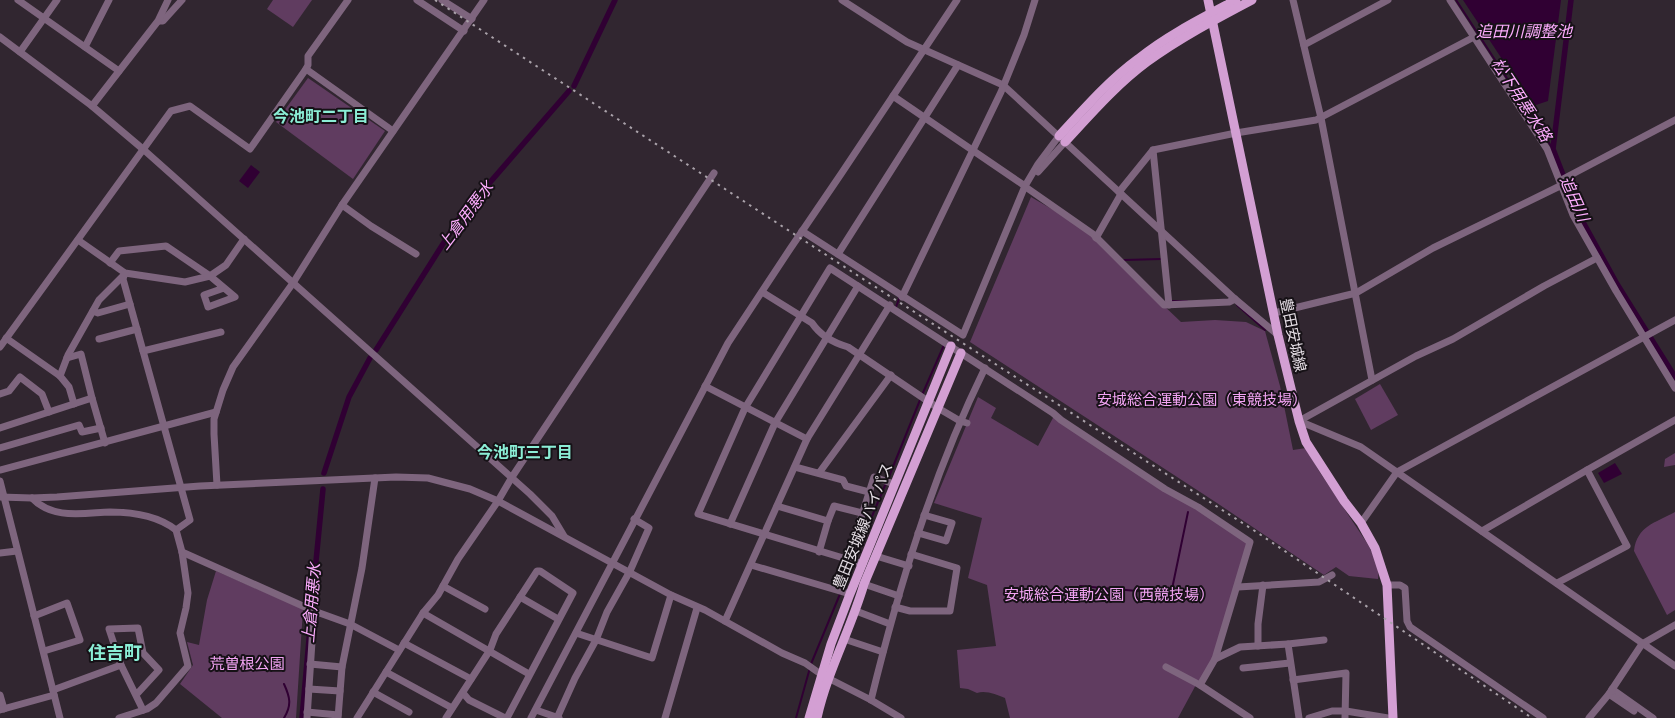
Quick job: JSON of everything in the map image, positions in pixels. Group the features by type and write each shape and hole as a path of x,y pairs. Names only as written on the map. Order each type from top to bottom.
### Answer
{"main road":[{"name":"豊田安城線","path":"1208,0 1278,335 1299,421 1306,442 1340,495 1361,523 1375,548 1388,585 1393,718"},
{"path":"1062,139 1134,73 1236,0"},
{"path":"1212,17 1252,0"},
{"name":"豊田安城線バイパス","path":"818,718 831,644 951,346"},
{"name":"豊田安城線バイパス","path":"809,718 825,677 856,611 864,584 961,353"}],"street":[{"path":"18,0 119,71"},
{"path":"20,52 57,0"},
{"path":"85,47 109,0"},
{"path":"92,106 158,21 168,0"},
{"path":"158,21 162,21 182,0"},
{"path":"0,347 171,111 190,106 250,149 306,69 308,56 348,0"},
{"path":"417,0 464,31"},
{"path":"442,0 472,19"},
{"path":"217,486 214,434 216,412 222,390 233,367 293,283 342,205 484,0"},
{"path":"842,0 907,42 1003,85 1235,299 1278,335"},
{"path":"531,718 728,343 957,0"},
{"path":"902,297 1003,85 1024,35 1035,0"},
{"path":"1293,0 1321,118 1372,380"},
{"path":"1304,45 1388,0"},
{"path":"1450,0 1542,135 1564,180 1573,215 1597,258 1647,335 1675,388"},
{"path":"0,37 92,106 144,150 512,477 552,516 564,536"},
{"path":"1095,237 1120,193 1153,150 1236,133 1316,120 1474,37"},
{"path":"838,254 958,65"},
{"path":"306,69 392,131"},
{"path":"893,96 1026,187 1095,237 1164,305 1229,302 1235,299"},
{"path":"1274,313 1356,293 1432,248 1675,120"},
{"path":"802,231 902,297 963,334 1019,199 1062,139"},
{"path":"1153,150 1169,305"},
{"path":"357,718 399,650 498,502 512,477 714,173"},
{"path":"342,205 416,254"},
{"path":"78,240 125,274 185,282 210,276 226,265 244,239"},
{"path":"110,263 118,251 166,246 210,276 224,288"},
{"path":"1299,421 1416,356 1453,339 1544,286 1597,258"},
{"path":"863,564 698,514 745,408 830,268 890,305 1165,489 1198,507 1250,542 1215,659 1200,685"},
{"path":"125,274 123,279 190,520 176,530"},
{"path":"60,376 67,358 99,300 125,274"},
{"path":"730,524 775,423 858,286"},
{"path":"762,292 782,304 788,310 790,309 827,337 859,354 938,408 964,422"},
{"path":"93,311 98,313 130,304"},
{"path":"725,621 807,439 890,305"},
{"path":"1361,523 1397,472 1675,320"},
{"path":"99,339 137,330"},
{"path":"143,351 221,332"},
{"path":"6,338 60,376 69,387 74,404"},
{"path":"67,358 81,354 105,443"},
{"path":"871,700 890,624 924,515 935,493 985,368"},
{"path":"819,473 891,375"},
{"path":"0,394 9,391 20,376 42,394 49,412"},
{"path":"705,386 807,439"},
{"path":"0,428 92,398"},
{"path":"0,470 216,412"},
{"path":"1482,531 1675,420"},
{"path":"1299,421 1361,447 1675,666"},
{"path":"0,448 79,425 82,432 101,428"},
{"path":"795,467 843,480 846,486 869,492"},
{"path":"1557,583 1628,546 1587,470"},
{"path":"2,497 32,498 396,477 428,478 470,489 498,502 782,653 805,663 825,677 871,700 901,718"},
{"path":"848,560 874,477 894,484"},
{"path":"311,609 307,715 338,716 342,668 362,568 375,478"},
{"path":"0,481 2,497 44,651 60,718"},
{"path":"32,498 44,508 66,514 116,512 148,516 158,518 176,530 182,552 188,593 180,633 188,666 156,703 143,710 119,718"},
{"path":"777,506 828,521"},
{"path":"819,552 834,506 862,514"},
{"path":"918,533 946,542 952,523 924,515"},
{"path":"536,710 557,718 575,678 596,640 607,612 630,571 649,528 634,519"},
{"path":"0,554 17,551"},
{"path":"182,552 311,609 350,624 399,650"},
{"path":"895,607 910,611 950,611 957,568 911,554"},
{"path":"876,556 909,566"},
{"path":"751,565 850,594"},
{"path":"446,718 463,694 490,650 496,634 537,571 540,571 573,593 506,718 469,700 463,694"},
{"path":"1238,587 1319,582 1332,575"},
{"path":"864,584 899,596"},
{"path":"1258,646 1262,585"},
{"path":"1388,585 1400,585 1405,588 1407,621 1410,627 1543,718"},
{"path":"443,586 485,609"},
{"path":"576,634 652,658 672,595"},
{"path":"520,597 558,619"},
{"path":"34,616 67,603 80,640 44,651"},
{"path":"665,718 697,608"},
{"path":"856,611 890,624"},
{"path":"423,614 490,650 529,674"},
{"path":"1589,718 1642,644 1675,624"},
{"path":"136,695 159,670 143,653 138,628 109,629 121,666 143,710"},
{"path":"844,639 883,652"},
{"path":"1215,659 1240,647 1324,640"},
{"path":"404,643 471,679"},
{"path":"1288,644 1299,718"},
{"path":"1243,668 1290,663"},
{"path":"310,664 342,668"},
{"path":"0,695 2,710 53,693 121,666"},
{"path":"1166,667 1200,685 1250,718"},
{"path":"386,672 452,708"},
{"path":"1293,680 1346,673 1346,714"},
{"path":"309,689 340,691"},
{"path":"1610,691 1645,718"},
{"path":"1610,691 1653,718"},
{"path":"373,692 409,712"},
{"path":"1309,718 1332,711 1388,718"}],"green space":[{"path":"273,0 312,0 293,27 267,9"},
{"path":"308,78 385,131 353,179 276,122"},
{"name":"安城総合運動公園（東競技場）","path":"1031,197 1079,225 1181,322 1215,320 1246,322 1265,331 1280,386 1293,450 1306,448 1370,549 1377,564 1378,579 1349,576 1336,567 1324,575 970,342"},
{"path":"1380,384 1398,415 1371,430 1355,399"},
{"name":"安城総合運動公園（西競技場）","path":"978,397 996,408 991,418 1038,446 1054,416 1249,543 1214,657 1198,681 1178,718 1010,718 1005,698 991,693 977,693 960,688 957,650 996,646 987,585 968,578 982,518 934,503"},
{"path":"1675,453 1675,465 1664,467 1665,459"},
{"path":"1675,512 1675,610 1667,615 1634,551 1639,536 1648,526"},
{"name":"荒曽根公園","path":"216,571 303,609 296,718 222,718 180,684 193,665 187,642 199,645 207,600"}],"water":[{"name":"追田川調整池","path":"1463,0 1561,0 1548,101 1533,106"},
{"path":"251,165 260,172 248,188 239,181"},
{"path":"1615,463 1622,474 1604,483 1598,473"}],"waterway":[{"name":"上倉用悪水","path":"574,86 615,0"},
{"name":"松下用悪水路","path":"1456,0 1553,149"},
{"name":"追田川","path":"1571,0 1553,149 1577,211 1617,284 1675,377"},
{"name":"上倉用悪水","path":"376,350 460,217 569,91"},
{"path":"1124,260 1161,259"},
{"path":"896,307 900,296"},
{"path":"1171,301 1187,301"},
{"path":"1237,305 1265,330"},
{"path":"922,395 944,345"},
{"name":"上倉用悪水","path":"324,473 349,397 370,358"},
{"path":"888,479 920,400"},
{"path":"854,559 886,483"},
{"name":"上倉用悪水","path":"311,613 323,489"},
{"path":"1080,586 1160,593 1172,589 1188,512"},
{"path":"842,589 853,564"},
{"path":"796,718 811,664 840,594"},
{"name":"上倉用悪水","path":"302,718 310,628"},
{"path":"284,684 289,701 284,718"}],"railway":[{"path":"435,0 1258,533 1532,718"}],"district":[{"name":"今池町二丁目","path":"321,117"},
{"name":"今池町三丁目","path":"525,453"},
{"name":"住吉町","path":"115,653"}]}
